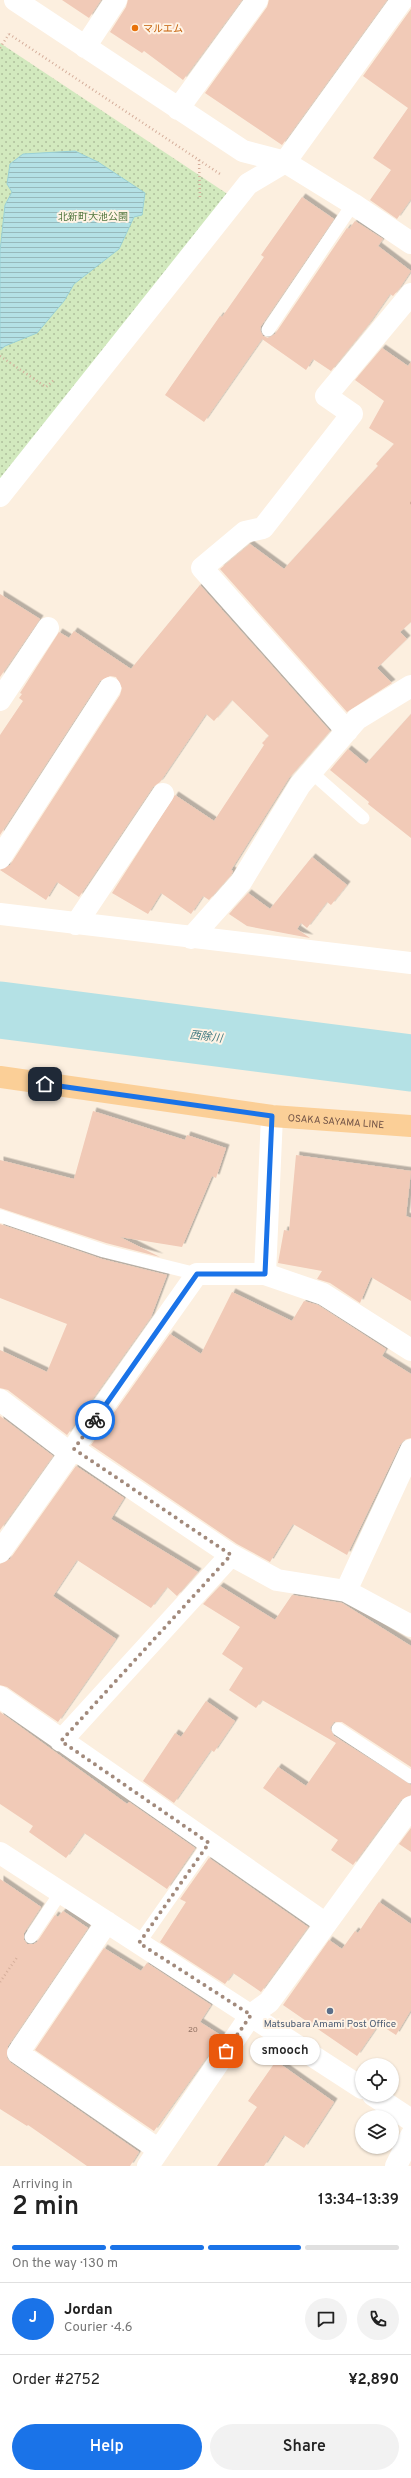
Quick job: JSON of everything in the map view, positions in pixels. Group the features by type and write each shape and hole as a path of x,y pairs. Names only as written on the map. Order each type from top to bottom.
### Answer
{"main road":[{"name":"OSAKA SAYAMA LINE","path":"0,1077 272,1116 411,1126"}],"street":[{"path":"14,0 243,152 285,162 353,204 411,243"},
{"path":"85,47 116,0"},
{"path":"178,109 257,0"},
{"path":"0,496 248,184 285,162 402,0"},
{"path":"347,731 202,568 245,532 263,528 352,414 326,396 411,294"},
{"path":"0,700 48,628"},
{"path":"0,858 110,688"},
{"path":"191,938 241,882 300,784 357,719 410,688"},
{"path":"76,924 163,794"},
{"path":"0,914 411,964"},
{"path":"265,1274 272,1116"},
{"path":"0,1552 197,1274 265,1274 323,1294 411,1350"},
{"path":"0,1400 73,1451 231,1555 276,1580 346,1591 411,1626"},
{"path":"346,1591 411,1450"},
{"path":"61,1741 231,1555"},
{"path":"0,1697 61,1741 326,1924"},
{"path":"107,1922 18,2053 153,2158 251,2015 269,2002 411,1807"},
{"path":"0,1853 355,2083"},
{"path":"384,2102 411,2120"},
{"path":"396,2166 411,2136"}],"lane":[{"path":"268,330 353,204"},
{"path":"311,772 363,818"},
{"path":"0,1216 104,1251 197,1274"},
{"path":"338,1729 411,1777"},
{"path":"139,1943 209,1843"},
{"path":"31,1937 61,1892"}],"path":[{"path":"9,34 231,182 248,184"},
{"path":"199,160 200,204"},
{"path":"0,356 9,362"},
{"path":"0,1982 31,1937"}],"green space":[{"name":"北新町大池公園","path":"0,43 229,195 0,481"}],"water":[{"path":"75,151 98,162 145,193 142,215 134,217 119,249 74,284 64,301 37,333 5,346 0,350 0,251 5,205 12,192 7,184 10,164 23,154"}],"building":[{"path":"62,0 101,0 89,18"},
{"path":"128,0 242,0 183,80 144,51 142,53 110,32 126,7"},
{"path":"269,0 387,0 282,145 205,93 267,7"},
{"path":"411,9 411,199 397,219 370,200 391,170 373,158 408,108 363,76"},
{"path":"302,197 334,219 261,326 260,330 263,336 268,338 275,334 347,228 349,229 355,221 383,239 378,246 411,271 393,296 390,294 369,324 331,371 313,359 306,370 262,339 204,422 165,395 220,316 222,317 264,257 261,255"},
{"path":"382,348 408,366 411,362 411,622 400,632 407,639 377,668 392,683 347,712 220,569 250,544 284,569 378,466 376,464 394,444 369,428 384,401 355,380"},
{"path":"200,585 330,731 289,778 231,870 233,871 231,875 209,900 203,896 191,914 161,893 148,914 112,893 175,795 214,821 264,745 262,743 269,736 232,700 214,721 206,714 160,782 153,787 79,897 57,882 46,900 0,870 10,865 120,695 122,688 116,677 110,676 100,681 0,835 0,735 23,701 19,698 22,694 20,693 59,632 69,638 74,631 131,669"},
{"path":"0,594 40,619 0,677"},
{"path":"411,714 411,838 368,804 369,802 330,770 348,749 366,764"},
{"path":"312,857 347,885 331,905 327,902 307,928 301,923 297,929 310,938 247,926 229,914 248,893 270,909"},
{"path":"93,1111 185,1140 187,1135 226,1148 216,1178 212,1176 182,1247 120,1237 160,1257 106,1243 0,1208 0,1160 74,1179"},
{"path":"296,1155 411,1171 406,1216 411,1218 411,1301 371,1277 360,1303 330,1283 317,1279 322,1271 278,1263 284,1230 289,1231"},
{"path":"0,1224 102,1259 167,1275 151,1317 67,1435 8,1390 0,1388 0,1350 47,1372 67,1324 0,1298"},
{"path":"232,1292 292,1321 304,1301 318,1305 386,1349 382,1356 411,1374 411,1438 404,1440 400,1445 347,1555 293,1524 270,1562 237,1544 91,1445 170,1334 201,1354"},
{"path":"0,1416 53,1456 0,1530"},
{"path":"76,1466 124,1498 111,1519 198,1572 177,1596 167,1587 151,1608 77,1560 53,1596 116,1639 58,1722 7,1687 0,1685 0,1564 10,1559"},
{"path":"220,1586 275,1620 292,1595 342,1603 411,1646 411,1767 342,1722 334,1722 330,1728 334,1736 411,1785 411,1795 401,1800 353,1865 331,1850 338,1840 263,1788 278,1767 306,1786 336,1743 262,1700 256,1708 229,1690 243,1668 222,1654 240,1627 203,1604"},
{"path":"206,1701 235,1721 214,1752 211,1750 174,1803 143,1781 175,1733 181,1737"},
{"path":"0,1712 127,1804 129,1802 195,1848 167,1889 84,1833 66,1858 29,1832 33,1826 0,1804"},
{"path":"411,1828 411,1852 399,1844"},
{"path":"209,1858 308,1927 261,1992 233,1973 225,1984 160,1942 186,1902 180,1899"},
{"path":"0,1879 41,1907 24,1933 24,1940 27,1944 34,1944 37,1942 55,1915 58,1917 63,1911 88,1928 8,2046 7,2058 11,2063 139,2152 130,2166 87,2166 28,2125 27,2126 0,2109"},
{"path":"379,1902 411,1924 411,2010 396,2035 379,2024 357,2056 283,2005 329,1940 342,1949 355,1931 358,1933"},
{"path":"104,1948 141,1971 147,1963 211,2005 200,2022 222,2036 154,2131 35,2050"},
{"path":"276,2061 334,2102 304,2148 284,2135 264,2166 217,2166 257,2107 248,2101"}],"waterway":[{"name":"西除川","path":"0,1010 411,1063"}],"way so far":[{"path":"95,1420 74,1449 231,1555 61,1741 209,1843 139,1943 251,2015 226,2051"}],"place":[{"name":"マルエム","path":"135,28"},
{"name":"Matsubara Amami Post Office","path":"330,2011"},
{"name":"smooch","path":"226,2051"}],"route":[{"path":"45,1084 272,1116 265,1274 197,1274 95,1420"}]}
